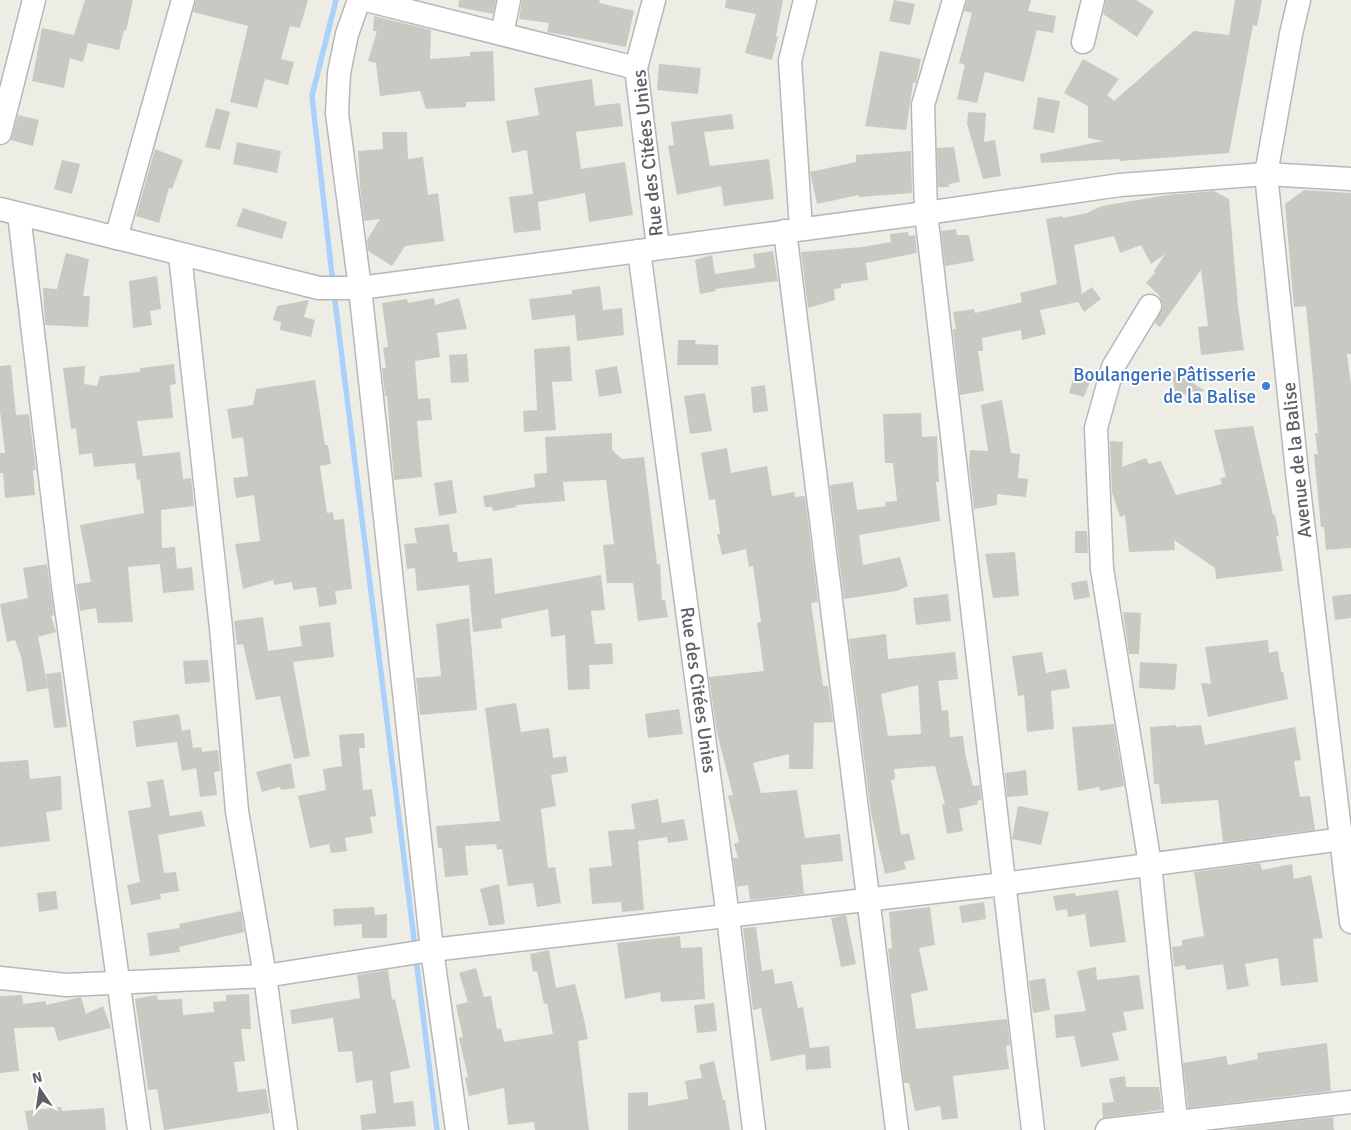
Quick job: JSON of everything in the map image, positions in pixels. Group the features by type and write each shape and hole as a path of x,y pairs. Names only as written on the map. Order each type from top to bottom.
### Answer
{"street":[{"path":"0,133 34,0"},
{"path":"116,238 183,0"},
{"path":"359,0 345,44 340,73 337,113 350,288 419,952 457,1130"},
{"path":"366,0 636,68"},
{"path":"502,34 509,0"},
{"name":"Rue des Citées Unies","path":"654,0 636,68 648,249 754,1130"},
{"path":"805,0 790,61 793,230 867,900 897,1130"},
{"path":"954,0 923,105 926,213 1033,1130"},
{"path":"1083,42 1093,0"},
{"name":"Avenue de la Balise","path":"1299,0 1291,34 1266,174 1297,472 1347,839 1351,922"},
{"path":"139,1130 10,211 180,255 319,288 350,288 926,213 1120,185 1266,174 1351,179"},
{"path":"180,255 221,628 238,811 265,976 286,1130"},
{"path":"1150,306 1113,367 1096,428 1102,569 1150,864 1177,1126"},
{"path":"0,978 66,985 265,976 419,952 1004,884 1347,839"},
{"path":"1107,1130 1177,1126 1351,1102"}],"building":[{"path":"85,0 133,0 126,31 124,30 119,50 88,43 83,62 70,58 64,88 32,81 42,28 74,35"},
{"path":"196,0 308,0 300,28 290,26 281,59 294,62 288,85 265,79 257,108 230,102 248,26 193,12"},
{"path":"459,0 496,0 493,14 458,7"},
{"path":"522,0 600,0 599,3 634,11 626,47 547,32 549,23 519,19"},
{"path":"726,0 783,0 776,36 778,37 772,60 745,53 756,14 725,8"},
{"path":"894,0 915,4 910,25 889,21"},
{"path":"967,0 1031,0 1028,11 1056,16 1053,33 1037,30 1024,82 985,72 977,103 957,99 965,65 959,63 972,13 964,11"},
{"path":"1106,0 1136,0 1154,11 1137,37 1103,14"},
{"path":"1235,0 1262,0 1257,26 1253,25 1229,153 1120,161 1120,159 1041,163 1040,154 1103,141 1088,138 1088,106 1064,93 1083,59 1119,79 1107,95 1114,101 1194,31 1229,35"},
{"path":"374,16 431,30 430,59 470,56 470,52 493,51 495,101 466,102 466,107 426,109 420,91 380,96 376,63 368,61 377,31 373,31"},
{"path":"880,51 921,59 916,83 913,83 906,130 865,126"},
{"path":"659,64 701,68 698,94 657,90"},
{"path":"592,79 595,106 620,103 623,126 576,132 581,169 625,162 633,215 589,222 585,193 538,202 541,230 514,233 509,197 533,194 527,150 512,153 506,121 539,115 534,88"},
{"path":"1038,97 1060,101 1054,133 1033,129"},
{"path":"216,108 230,112 220,150 205,147"},
{"path":"968,112 986,113 984,142 995,140 1001,176 983,179 967,124"},
{"path":"732,114 734,129 704,132 710,166 769,159 774,199 724,206 721,186 677,195 668,146 674,145 671,122"},
{"path":"18,115 39,120 33,146 11,140"},
{"path":"382,132 407,132 408,159 423,157 428,195 438,193 444,241 405,246 392,266 368,251 367,240 380,219 364,221 360,187 358,151 383,149"},
{"path":"237,142 281,151 277,173 233,164"},
{"path":"954,147 960,182 949,184 949,187 938,187 937,148"},
{"path":"155,149 183,160 172,189 169,188 159,223 136,216"},
{"path":"911,151 912,193 859,197 859,195 817,204 810,172 856,162 856,155"},
{"path":"62,160 80,164 72,194 54,189"},
{"path":"1304,190 1351,193 1351,354 1347,354 1351,385 1351,548 1326,550 1324,527 1321,527 1314,454 1318,454 1315,433 1318,433 1306,306 1294,307 1285,204"},
{"path":"1214,191 1229,199 1238,306 1244,350 1201,355 1198,327 1208,326 1201,270 1160,327 1155,323 1163,306 1159,295 1146,283 1155,273 1154,271 1165,254 1151,264 1141,245 1120,253 1114,236 1074,245 1082,294 1092,287 1101,299 1084,312 1078,302 1040,310 1046,334 1022,340 1021,330 982,338 983,351 978,351 984,391 960,395 953,329 956,329 953,312 974,309 975,313 1022,302 1020,293 1057,284 1046,219 1063,216 1063,218 1087,213 1102,206 1167,195"},
{"path":"243,208 287,222 282,239 236,226"},
{"path":"956,229 957,235 969,235 974,261 945,266 941,231"},
{"path":"908,232 909,236 915,235 917,253 866,263 868,280 841,284 841,288 834,289 835,300 808,308 801,252 862,247 891,242 890,234"},
{"path":"773,251 778,281 715,289 716,291 700,294 695,260 712,255 715,274 755,268 753,254"},
{"path":"66,253 89,259 83,296 90,296 88,327 45,325 43,288 57,289"},
{"path":"157,276 161,309 150,311 152,325 133,328 129,281"},
{"path":"600,286 603,310 622,308 624,335 577,341 575,315 532,320 529,299 572,294 572,290"},
{"path":"434,298 435,305 459,298 467,329 437,333 440,357 415,361 418,399 430,398 432,420 417,421 422,477 394,480 387,396 385,396 382,368 386,368 383,348 388,347 382,303 407,299 408,303"},
{"path":"309,300 304,317 315,320 311,337 280,330 281,322 273,320 277,306"},
{"path":"678,340 696,340 695,344 718,345 718,365 677,365"},
{"path":"570,346 572,381 552,382 556,430 524,432 523,411 537,410 534,349"},
{"path":"467,354 469,382 451,383 449,355"},
{"path":"174,364 176,384 170,385 173,418 137,421 143,456 180,452 183,479 191,478 194,506 161,510 162,548 175,547 177,569 192,567 194,590 163,593 160,564 128,567 133,622 98,623 96,608 80,611 76,584 91,582 80,525 144,513 140,479 137,480 135,463 94,467 92,453 79,455 76,428 71,429 63,368 85,366 84,384 97,386 100,376 140,372 140,368"},
{"path":"11,365 16,415 29,414 36,470 33,470 35,495 5,498 3,473 0,473 0,453 5,453 0,411 0,366"},
{"path":"617,366 622,393 599,397 595,370"},
{"path":"1171,369 1205,391 1176,396"},
{"path":"1074,375 1091,379 1084,397 1069,393"},
{"path":"315,380 325,445 328,445 331,464 320,466 327,513 333,512 334,520 344,519 352,589 335,591 337,604 319,607 316,587 293,590 292,582 274,585 273,580 243,589 235,544 260,541 254,495 236,498 233,478 248,476 243,437 232,439 227,409 253,405 256,389"},
{"path":"765,385 768,411 753,413 751,387"},
{"path":"705,393 712,431 690,434 684,396"},
{"path":"1002,400 1011,453 1020,454 1018,478 1028,479 1026,497 997,494 997,505 974,509 969,466 970,450 988,451 981,405"},
{"path":"921,413 922,437 937,436 939,482 936,482 940,521 859,535 863,565 900,557 908,586 897,591 844,599 830,485 853,482 857,510 886,506 885,502 897,501 893,463 885,463 883,414"},
{"path":"1253,426 1273,515 1275,515 1279,536 1276,536 1283,571 1216,579 1215,568 1174,540 1175,550 1129,552 1125,515 1120,517 1112,492 1110,441 1123,442 1122,467 1146,458 1149,464 1161,461 1176,495 1222,484 1220,478 1226,477 1214,430"},
{"path":"612,433 612,450 622,459 644,457 657,564 660,564 662,600 665,600 668,617 638,621 633,583 607,583 603,545 614,544 606,480 563,482 565,501 516,505 517,507 493,511 492,507 485,507 483,496 535,487 534,474 547,473 545,437"},
{"path":"727,448 731,473 767,466 772,496 794,492 795,497 805,496 818,602 811,603 823,686 828,686 833,722 814,723 813,769 789,769 789,754 753,763 761,793 797,790 805,838 840,834 843,861 801,865 804,894 750,900 748,885 737,887 733,858 738,858 734,844 739,842 728,796 733,795 717,733 709,677 764,671 757,623 761,622 753,566 749,567 746,549 722,555 717,534 720,534 715,499 709,500 701,453"},
{"path":"452,480 457,513 439,516 434,483"},
{"path":"449,524 453,552 457,552 458,562 492,558 495,594 601,575 605,610 591,611 595,644 612,643 613,664 589,665 590,689 568,690 565,635 551,637 548,609 501,619 502,628 473,632 469,585 417,591 415,568 407,569 404,544 417,543 414,528"},
{"path":"1075,531 1087,531 1088,553 1075,553"},
{"path":"1015,552 1019,596 993,598 985,554"},
{"path":"47,564 54,615 51,616 56,632 38,637 48,688 27,692 21,656 15,640 7,642 0,604 28,598 23,568"},
{"path":"1087,580 1090,597 1074,600 1071,583"},
{"path":"948,594 951,621 916,625 913,598"},
{"path":"1351,594 1351,618 1335,620 1332,596"},
{"path":"1123,612 1141,613 1139,654 1129,654"},
{"path":"263,617 268,651 302,646 299,626 330,622 334,657 293,662 310,756 294,759 280,696 256,700 243,644 237,645 234,621"},
{"path":"469,618 477,710 420,715 416,678 441,676 436,624"},
{"path":"886,634 888,659 955,652 958,679 938,681 942,711 948,710 950,737 963,736 973,786 980,785 981,800 977,801 978,804 959,809 963,831 947,834 942,805 945,804 935,766 894,769 895,779 891,780 901,835 909,833 915,859 904,862 906,869 885,874 871,813 849,639","holes":["918,685 921,734 888,736 881,694"]},
{"path":"1268,640 1269,653 1278,651 1288,699 1208,717 1201,683 1211,684 1205,647"},
{"path":"1042,652 1046,673 1066,669 1070,688 1051,691 1054,729 1027,732 1024,695 1018,696 1012,656"},
{"path":"208,660 210,682 185,684 183,661"},
{"path":"1140,662 1177,664 1175,690 1139,688"},
{"path":"61,672 67,727 54,728 46,674"},
{"path":"516,703 521,732 549,728 553,758 566,756 568,772 551,775 556,806 541,809 548,868 555,867 561,903 537,907 533,883 508,886 502,849 497,850 496,844 465,846 468,875 445,877 442,848 438,848 436,826 500,821 485,708"},
{"path":"679,709 683,734 648,738 645,714"},
{"path":"179,714 182,731 190,729 193,748 201,747 202,752 218,750 220,771 214,772 217,795 200,797 196,768 182,771 177,742 136,747 133,721"},
{"path":"1114,724 1124,786 1100,791 1099,787 1078,791 1072,727"},
{"path":"1176,725 1176,727 1201,725 1205,745 1295,727 1301,760 1294,761 1300,797 1310,796 1315,830 1223,842 1218,800 1161,804 1159,784 1154,784 1150,727"},
{"path":"364,733 365,748 359,748 363,790 372,789 376,816 370,817 373,833 345,838 347,851 331,853 329,844 310,848 298,796 326,790 323,769 342,766 339,735"},
{"path":"28,760 30,779 61,776 62,810 46,812 50,841 0,847 0,762"},
{"path":"291,763 295,788 281,790 280,787 262,792 256,772"},
{"path":"1026,770 1028,795 1007,797 1005,773"},
{"path":"163,779 170,816 202,811 205,826 158,835 164,873 176,872 179,891 160,894 161,899 131,905 127,885 140,882 128,811 151,807 147,782"},
{"path":"658,799 662,823 684,819 688,840 668,843 667,837 638,841 644,910 622,912 621,902 592,904 589,868 612,866 608,831 635,829 631,804"},
{"path":"1018,806 1049,812 1041,845 1012,839"},
{"path":"1260,863 1262,870 1292,864 1294,879 1311,875 1323,938 1313,939 1318,982 1281,986 1278,958 1245,964 1249,986 1227,990 1223,964 1186,970 1185,965 1174,967 1172,947 1182,946 1182,940 1204,936 1194,872"},
{"path":"499,884 505,924 489,926 480,889"},
{"path":"1118,890 1126,942 1090,947 1085,914 1068,917 1067,909 1056,911 1053,896 1075,893 1076,896"},
{"path":"56,891 58,909 39,912 37,893"},
{"path":"984,902 986,919 962,923 959,906"},
{"path":"374,907 375,915 387,914 387,938 362,938 362,924 334,926 333,909"},
{"path":"930,907 935,945 919,948 928,990 911,994 916,1029 1007,1019 1010,1045 1006,1046 1009,1069 953,1076 958,1118 942,1120 940,1106 915,1111 909,1083 904,1083 888,949 892,948 889,912"},
{"path":"241,911 244,932 179,947 180,952 150,956 147,933 180,928 179,924"},
{"path":"846,915 856,964 841,967 831,918"},
{"path":"756,927 762,971 773,969 775,984 792,981 798,1008 803,1007 810,1048 829,1046 831,1068 806,1070 805,1054 771,1061 761,1008 753,1010 743,928"},
{"path":"680,936 681,948 702,947 705,999 661,1002 660,992 625,999 617,943"},
{"path":"549,950 556,988 575,984 584,1019 588,1039 578,1041 589,1130 535,1130 534,1122 508,1125 504,1088 469,1096 465,1078 468,1077 459,1038 463,1037 456,1005 468,1002 459,973 476,968 484,997 491,996 497,1029 501,1028 504,1042 553,1034 547,1003 544,1004 537,971 533,972 530,954"},
{"path":"1096,967 1097,980 1139,975 1144,1009 1123,1012 1127,1030 1112,1033 1119,1060 1081,1067 1074,1036 1056,1038 1054,1015 1086,1011 1077,971"},
{"path":"388,970 392,1000 395,999 410,1068 390,1072 394,1103 413,1101 416,1126 362,1130 360,1115 376,1113 372,1080 356,1083 352,1051 338,1052 333,1018 292,1024 290,1010 360,998 357,975"},
{"path":"1045,978 1050,1010 1033,1013 1029,981"},
{"path":"249,994 251,1029 241,1029 245,1061 234,1062 238,1092 266,1089 270,1113 164,1130 157,1089 148,1090 135,999 157,995 158,1000 182,999 183,1015 214,1012 213,1002 226,1001 226,995"},
{"path":"22,995 23,1004 46,1001 46,1005 81,997 86,1014 103,1006 111,1028 58,1041 54,1027 14,1028 19,1071 0,1073 0,996"},
{"path":"714,1003 717,1031 697,1033 694,1005"},
{"path":"1327,1043 1331,1091 1188,1108 1183,1063 1226,1056 1228,1065 1258,1059 1257,1053"},
{"path":"714,1061 723,1100 725,1100 730,1130 628,1130 628,1093 648,1092 648,1106 688,1099 685,1081 702,1078 699,1065"},
{"path":"1125,1076 1126,1087 1159,1087 1162,1110 1103,1118 1102,1103 1114,1102 1109,1079"},
{"path":"61,1107 62,1111 104,1108 106,1130 28,1130 25,1111"},
{"path":"1333,1117 1334,1130 1230,1130 1230,1129"}],"waterway":[{"path":"333,284 312,96 336,0"},
{"path":"334,293 415,947"},
{"path":"416,958 437,1130"}],"place":[{"name":"Boulangerie Pâtisserie de la Balise","path":"1266,386"}]}
